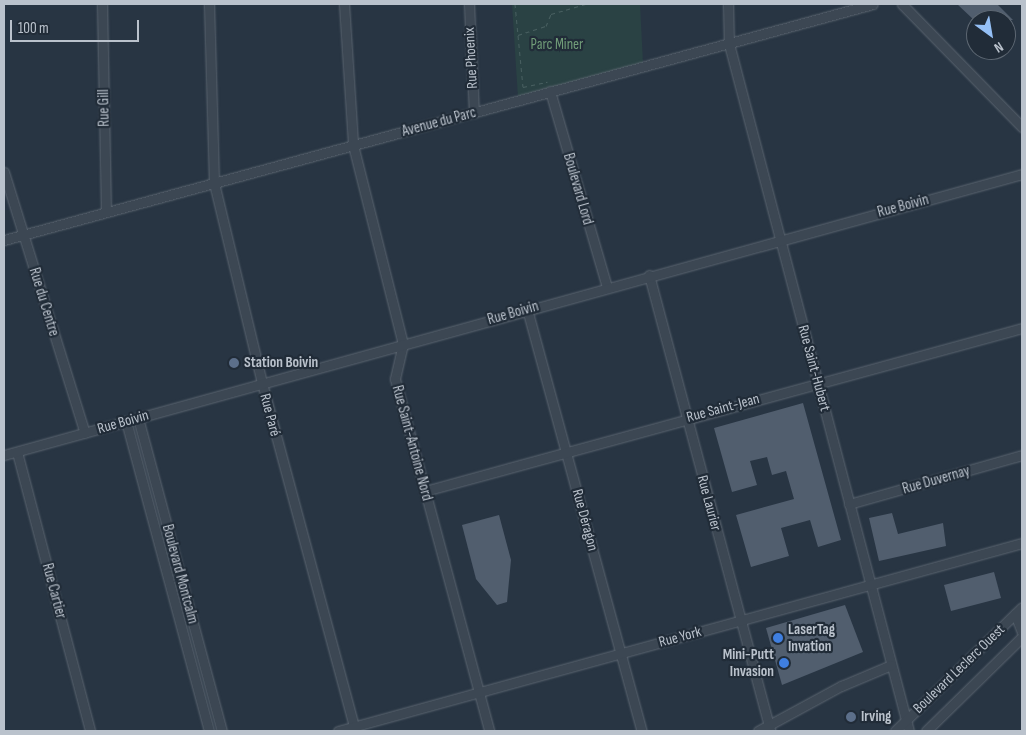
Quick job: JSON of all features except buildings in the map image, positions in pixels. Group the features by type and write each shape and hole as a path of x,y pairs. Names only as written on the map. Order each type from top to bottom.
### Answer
{"street":[{"name":"Rue Gill","path":"102,4 106,212"},
{"name":"Rue Paré","path":"209,4 214,183 262,383 355,729"},
{"name":"Rue Saint-Antoine Nord","path":"344,4 353,145 402,344 395,379 489,731"},
{"name":"Rue Phoenix","path":"469,4 474,113"},
{"name":"Rue Saint-Hubert","path":"728,4 729,44 908,731"},
{"name":"Avenue du Parc","path":"4,240 873,4"},
{"path":"902,4 1022,127"},
{"name":"Boulevard Lord","path":"550,92 606,287"},
{"name":"Rue du Centre","path":"4,172 85,433"},
{"name":"Rue Boivin","path":"4,455 649,275 1022,174"},
{"name":"Rue Laurier","path":"649,275 769,728"},
{"name":"Rue Déragon","path":"527,309 642,731"},
{"name":"Rue Saint-Jean","path":"425,491 1022,328"},
{"name":"Boulevard Montcalm","path":"138,418 222,731"},
{"name":"Boulevard Montcalm","path":"126,421 209,731"},
{"name":"Rue Cartier","path":"17,452 90,731"},
{"name":"Rue Duvernay","path":"849,504 1022,455"},
{"name":"Rue York","path":"338,731 355,729 621,653 1022,543"},
{"name":"Boulevard Leclerc Ouest","path":"895,731 1022,607"},
{"path":"1015,614 1022,632"},
{"name":"Boulevard Leclerc Ouest","path":"926,731 1022,637"},
{"path":"758,731 769,728 841,686 891,665"}],"path":[{"path":"516,4 517,35 523,86 547,80 550,92"},
{"path":"517,35 546,26 551,14 586,4"}],"green space":[{"name":"Parc Miner","path":"512,4 640,4 643,63 518,98"}],"place":[{"name":"Station Boivin","path":"234,363"},
{"name":"LaserTag Invation","path":"778,638"},
{"name":"Mini-Putt Invasion","path":"784,663"},
{"name":"Irving","path":"851,717"}]}
